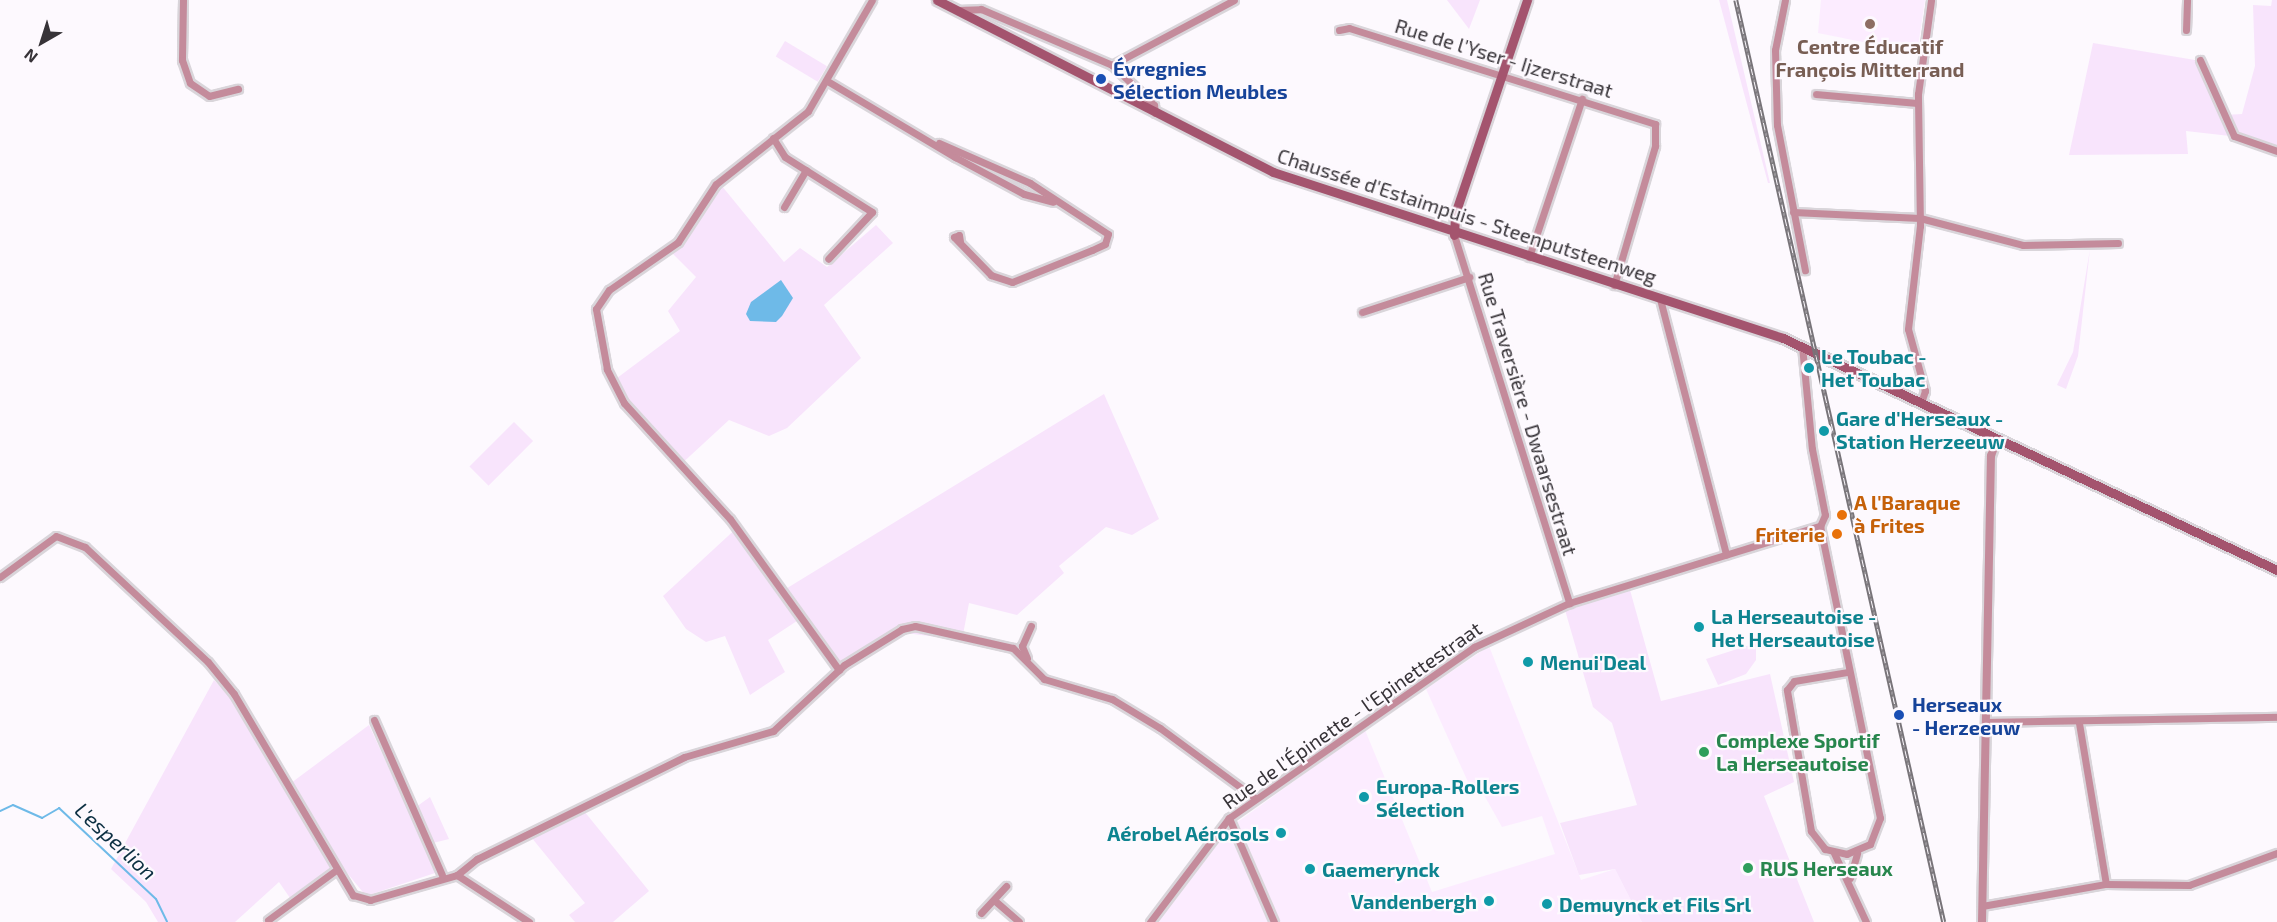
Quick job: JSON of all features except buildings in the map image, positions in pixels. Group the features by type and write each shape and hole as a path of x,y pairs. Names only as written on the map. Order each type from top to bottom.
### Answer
{"main road":[{"name":"Chaussée d'Estaimpuis - Steenputsteenweg","path":"937,0 1155,116 1273,172 1454,235 1529,257 1802,346 2277,570"},
{"path":"1454,235 1455,214 1527,0"}],"street":[{"path":"183,0 182,60 190,83 209,96 238,89"},
{"path":"839,670 730,519 624,403 607,369 596,320 600,298 666,253 716,184 808,111 829,82 872,0"},
{"path":"1112,65 1234,0"},
{"path":"1785,0 1776,50 1775,94 1793,212 1805,270"},
{"path":"1921,403 1924,391 1908,329 1920,218 1917,104 1931,0"},
{"path":"2186,30 2187,0"},
{"path":"956,10 981,9 1112,65 1154,105 1155,116"},
{"name":"Rue de l'Yser - Ijzerstraat","path":"1339,30 1349,28 1582,99 1656,127 1614,285"},
{"path":"2200,60 2234,136 2277,151"},
{"path":"829,82 939,143 1024,194 1056,204"},
{"path":"1816,94 1917,104"},
{"path":"1529,257 1582,99"},
{"path":"772,138 785,157 872,212 828,259"},
{"path":"939,143 1030,183 1056,204 1108,234 1098,247 1012,282 991,275 960,241"},
{"path":"784,207 806,170"},
{"path":"1793,212 1920,218 2010,244 2118,243"},
{"name":"Rue Traversière - Dwaarsestraat","path":"1454,235 1569,603"},
{"path":"1362,312 1468,277"},
{"path":"1660,299 1726,555"},
{"path":"1802,346 1812,449 1825,515 1820,526 1848,672 1880,818 1876,837 1857,853 1850,881"},
{"path":"1982,922 1991,456 1997,439"},
{"name":"Rue de l'Épinette - l'Epinettestraat","path":"1150,922 1229,818 1474,647 1569,603 1820,526"},
{"path":"0,577 56,536 85,547 208,662 234,694 336,870 353,895 370,900 442,875 457,875 530,922"},
{"path":"457,875 477,859 684,757 773,731 839,670 895,632 915,626 1002,644 1056,685 1112,699 1160,728 1255,798"},
{"path":"1027,661 1022,646 1031,626"},
{"path":"1848,672 1794,681 1787,690 1811,831 1834,853 1850,881 1866,922"},
{"path":"1986,722 2079,723 2277,717"},
{"path":"374,720 442,875"},
{"path":"2079,723 2106,884"},
{"path":"1229,818 1274,922"},
{"path":"1834,853 1857,853"},
{"path":"1982,906 2106,884 2189,885 2277,853"},
{"path":"268,920 336,870"},
{"path":"981,913 1005,886"},
{"path":"994,900 1019,922"}],"shaded area":[{"path":"1447,0 1480,0 1469,29"},
{"path":"1719,0 1727,0 1770,183 1768,183"},
{"name":"Centre Éducatif François Mitterrand","path":"1821,0 1925,0 1917,53 1818,33"},
{"path":"2272,0 2277,0 2277,150 2238,137 2225,115 2242,114 2255,66 2253,5 2271,6"},
{"path":"785,41 827,66 818,82 776,56"},
{"path":"2093,43 2195,60 2230,136 2186,131 2188,154 2069,155"},
{"path":"717,180 784,262 800,248 827,267 876,225 893,243 824,305 861,358 787,428 769,436 729,420 678,467 609,384 680,331 668,311 696,277 667,248"},
{"path":"2090,249 2078,356 2066,389 2057,385 2073,352"},
{"path":"1104,394 1159,519 1132,535 1106,527 1059,566 1064,573 1017,615 969,603 962,640 905,633 867,656 862,650 840,663 803,617 768,640 785,672 750,695 725,636 706,642 686,629 663,596 740,525 784,590"},
{"path":"514,422 533,441 489,486 469,467"},
{"name":"Complexe Sportif La Herseautoise","path":"1630,590 1661,701 1770,674 1794,782 1764,796 1814,922 1642,922 1615,869 1579,875 1560,823 1637,805 1612,723 1593,707 1565,610"},
{"path":"1756,643 1756,660 1746,674 1718,685 1706,659"},
{"path":"1489,646 1581,880 1615,869 1642,922 1157,922 1214,839 1365,730 1432,892 1555,854 1542,816 1502,827 1479,786 1468,782 1426,689"},
{"path":"214,680 240,708 287,786 369,725 409,812 430,797 449,839 425,845 438,872 366,896 339,863 290,898 279,882 235,922 158,922 146,902 111,869"},
{"path":"584,811 649,891 613,922 575,922 569,915 585,903 531,837"}],"water":[{"path":"781,280 793,298 782,316 776,322 750,321 746,314 751,302"}],"waterway":[{"name":"L'esperlion","path":"0,811 13,805 42,818 59,808 156,899 167,922"}],"railway":[{"path":"1736,0 1944,922"}],"place":[{"name":"Centre Éducatif François Mitterrand","path":"1870,24"},
{"name":"Évregnies Sélection Meubles","path":"1101,79"},
{"name":"Le Toubac - Het Toubac","path":"1809,368"},
{"name":"Gare d'Herseaux - Station Herzeeuw","path":"1824,431"},
{"name":"A l'Baraque à Frites","path":"1842,515"},
{"name":"Friterie","path":"1837,534"},
{"name":"La Herseautoise - Het Herseautoise","path":"1699,627"},
{"name":"Menui'Deal","path":"1528,662"},
{"name":"Herseaux - Herzeeuw","path":"1899,715"},
{"name":"Complexe Sportif La Herseautoise","path":"1704,752"},
{"name":"Europa-Rollers Sélection","path":"1364,797"},
{"name":"Aérobel Aérosols","path":"1281,833"},
{"name":"RUS Herseaux","path":"1748,868"},
{"name":"Gaemerynck","path":"1310,869"},
{"name":"Vandenbergh","path":"1489,901"},
{"name":"Demuynck et Fils Srl","path":"1547,904"}]}
